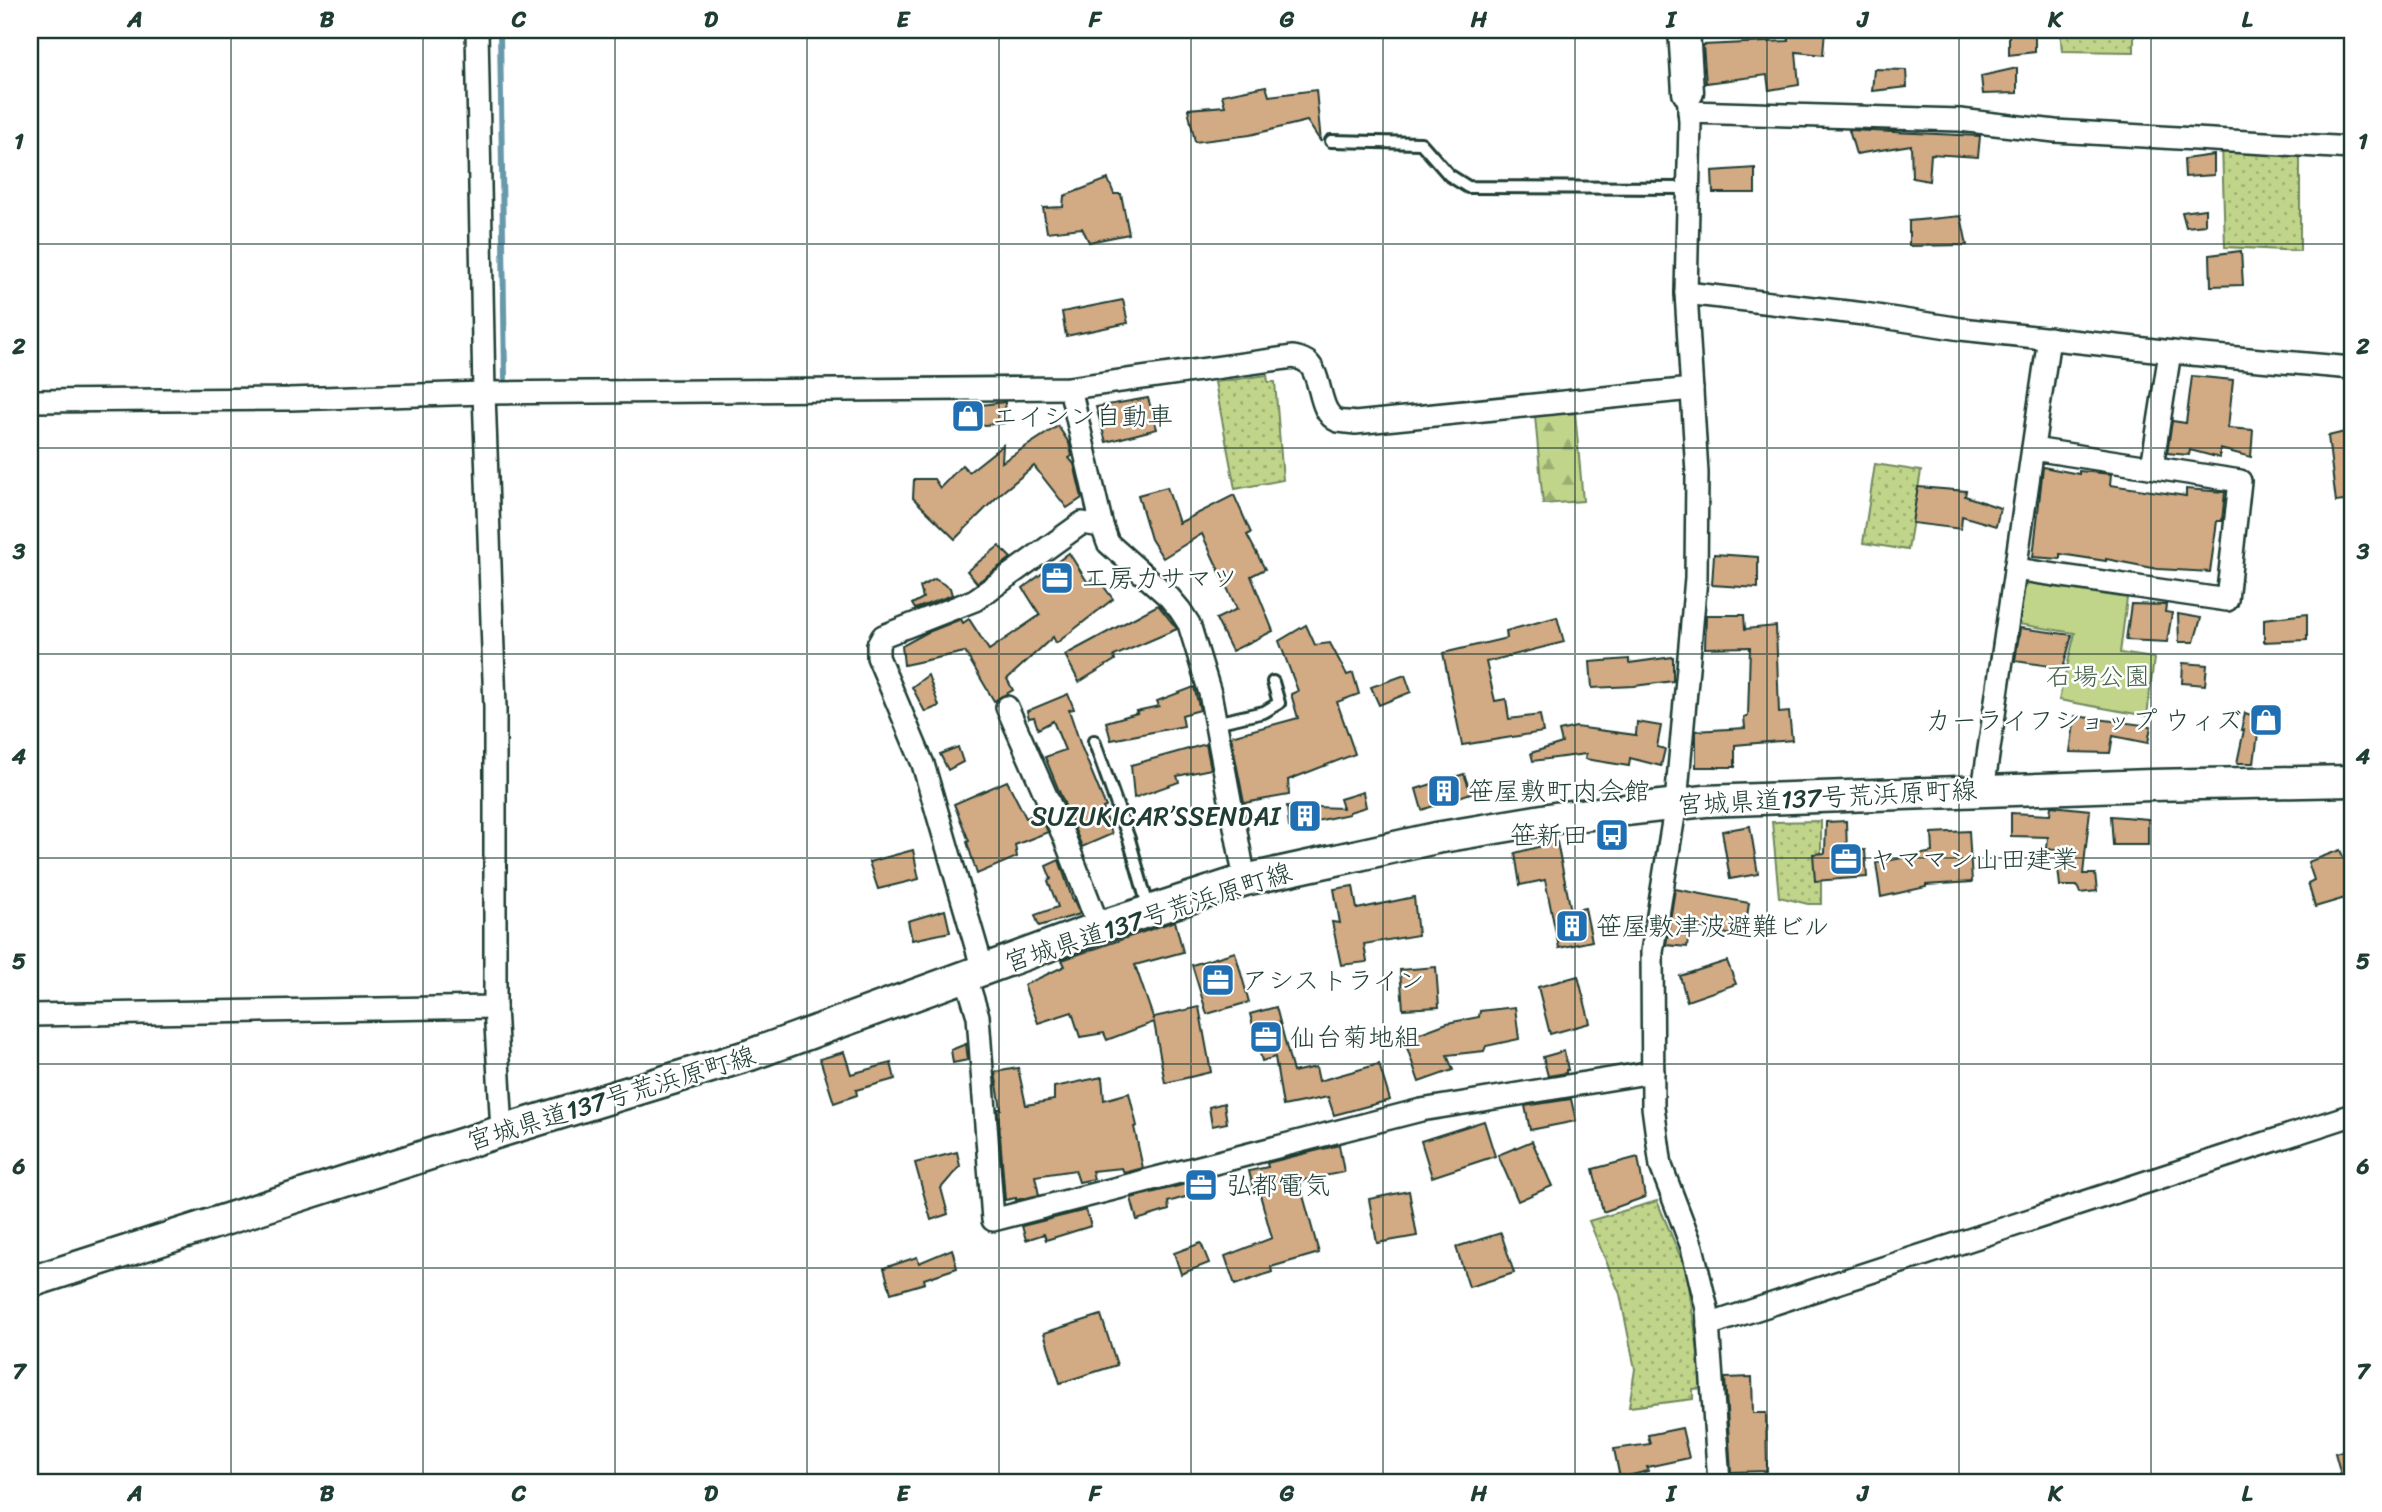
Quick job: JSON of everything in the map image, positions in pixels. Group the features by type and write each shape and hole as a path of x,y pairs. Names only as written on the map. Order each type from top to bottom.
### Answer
{"main road":[{"path":"1684,30 1689,102"},
{"name":"宮城県道137号荒浜原町線","path":"30,1282 750,1055 1103,926 1245,880 1436,838 1555,818 1676,803 1983,790 2352,781"}],"street":[{"path":"477,30 484,393 495,707 495,1007 502,1131"},
{"path":"1719,1482 1707,1309 1692,1247 1661,1166 1654,1126 1652,953 1676,803 1696,578 1697,473 1686,293 1689,102 1959,120 2055,131 2352,148"},
{"path":"1686,293 1864,314 1961,329 2352,368"},
{"path":"1983,790 2049,338"},
{"path":"2152,467 2171,352"},
{"path":"30,401 289,399 484,393 1070,388 1293,357 1307,361 1313,370 1331,415 1338,421 1355,423 1692,389"},
{"path":"1070,388 1108,543 1169,597 1189,624 1210,693 1245,880"},
{"path":"2015,569 2227,600 2240,481 2032,449"},
{"path":"1102,526 1082,523 975,600 883,636 877,645 878,657 930,787 974,973 993,1220 1421,1110 1653,1072"},
{"path":"1007,708 1065,839 1095,917"},
{"path":"30,1015 495,1007"},
{"path":"1708,1325 2352,1115"}],"lane":[{"path":"1331,141 1420,142 1449,175 1468,187 1688,188"},
{"path":"1216,723 1264,712 1279,703 1273,682"},
{"path":"1094,741 1129,839 1146,900"}],"green space":[{"path":"2060,30 2134,30 2134,52 2062,51"},
{"path":"2222,144 2300,149 2300,251 2225,247"},
{"path":"1267,375 1268,382 1275,382 1283,480 1235,489 1215,382"},
{"path":"1575,412 1583,501 1543,504 1535,416"},
{"path":"1875,464 1921,471 1908,550 1863,543"},
{"name":"石場公園","path":"2029,583 2127,598 2120,653 2154,658 2147,716 2059,700 2075,633 2018,624 2022,591"},
{"path":"1821,821 1821,904 1808,904 1779,897 1772,822"},
{"path":"1657,1201 1687,1272 1703,1388 1693,1389 1693,1399 1629,1407 1635,1369 1620,1294 1589,1221"}],"building":[{"path":"1788,30 1825,30 1823,55 1796,52 1799,85 1769,90 1767,75 1706,83 1703,45 1788,41"},
{"path":"2009,30 2035,30 2035,52 2009,55"},
{"path":"2017,68 2017,93 1983,94 1981,76"},
{"path":"1874,69 1906,70 1907,87 1872,91"},
{"path":"1266,86 1269,96 1316,90 1321,142 1307,121 1250,135 1195,142 1188,109 1225,106 1222,95"},
{"path":"1849,130 1980,136 1978,157 1931,154 1929,181 1912,178 1911,145 1856,154"},
{"path":"2214,155 2214,175 2185,177 2184,159"},
{"path":"1755,168 1755,193 1713,193 1712,171"},
{"path":"1108,179 1114,194 1121,194 1129,234 1089,242 1082,228 1047,232 1043,208 1063,207 1064,196"},
{"path":"2205,209 2205,225 2186,227 2182,212"},
{"path":"1961,216 1967,245 1909,246 1909,221"},
{"path":"2241,251 2243,285 2211,286 2210,255"},
{"path":"1123,300 1128,323 1066,336 1062,312"},
{"path":"2192,376 2233,380 2228,428 2253,430 2251,457 2220,449 2220,458 2190,450 2189,455 2167,453 2172,421 2186,423"},
{"path":"1148,398 1157,429 1106,442 1096,407"},
{"path":"1005,402 1004,423 975,426 973,406"},
{"path":"1058,426 1069,443 1072,456 1069,458 1074,464 1082,498 1067,508 1034,466 1000,494 955,539 913,498 914,479 934,479 940,488 962,465 969,472 1003,445 1002,462"},
{"path":"2349,431 2352,500 2336,502 2328,436"},
{"path":"2043,467 2079,474 2079,471 2111,474 2110,485 2186,496 2186,489 2225,492 2222,521 2217,521 2210,572 2158,569 2060,554 2060,559 2033,557"},
{"path":"1167,487 1179,523 1234,495 1251,533 1247,535 1265,569 1251,576 1273,631 1232,651 1216,619 1237,609 1202,534 1163,558 1151,539 1138,495"},
{"path":"1918,487 1966,491 1965,496 2000,508 1996,526 1962,516 1961,529 1912,523"},
{"path":"999,546 1011,558 977,583 967,571"},
{"path":"1069,553 1088,583 1096,576 1113,599 1058,642 1056,643 1053,637 1007,679 1013,690 994,701 965,652 904,665 902,646 961,619 963,623 969,619 989,650 1040,615 1023,588"},
{"path":"1714,554 1758,557 1758,588 1712,585"},
{"path":"935,579 950,588 952,595 915,609 912,604 923,598 920,587"},
{"path":"2131,604 2166,605 2165,612 2172,613 2167,642 2126,640"},
{"path":"1158,605 1177,629 1114,656 1115,660 1079,682 1065,655"},
{"path":"2178,614 2201,618 2194,642 2179,642"},
{"path":"2307,614 2307,640 2264,642 2264,619"},
{"path":"1706,615 1744,615 1745,629 1776,626 1779,713 1789,712 1792,740 1735,745 1735,767 1696,767 1696,731 1745,728 1744,717 1748,716 1750,647 1705,648"},
{"path":"1557,617 1564,642 1486,662 1495,701 1506,699 1509,719 1540,715 1543,732 1462,745 1443,653 1507,638 1506,631"},
{"path":"1306,625 1315,645 1330,643 1347,675 1353,673 1359,694 1337,702 1355,754 1288,780 1289,795 1244,803 1231,736 1298,718 1291,694 1298,691 1279,641"},
{"path":"2020,628 2072,635 2063,668 2015,661"},
{"path":"1673,657 1673,681 1592,688 1590,662 1629,659 1629,663"},
{"path":"2183,663 2207,665 2205,685 2182,683"},
{"path":"928,675 939,706 925,712 912,687"},
{"path":"1405,675 1411,692 1379,705 1371,687"},
{"path":"1194,687 1200,710 1182,715 1184,726 1111,740 1106,722 1159,706 1157,701"},
{"path":"1068,694 1074,709 1069,710 1106,807 1103,808 1112,834 1082,847 1045,757 1065,750 1053,721 1038,729 1034,717 1029,718 1027,711"},
{"path":"2245,713 2266,720 2261,734 2258,734 2254,763 2237,763"},
{"path":"2075,716 2151,726 2148,743 2113,736 2110,753 2070,752"},
{"path":"1637,722 1661,726 1657,747 1665,749 1661,766 1630,758 1629,766 1585,759 1586,754 1533,761 1531,753 1562,743 1559,731 1576,727 1636,735"},
{"path":"1206,744 1211,769 1177,776 1179,782 1134,798 1131,765"},
{"path":"958,747 963,762 948,770 940,754"},
{"name":"笹屋敷町内会館","path":"1464,774 1471,793 1422,810 1416,789"},
{"path":"1007,781 1026,818 1039,812 1048,832 1015,845 1017,857 977,874 967,842 969,841 954,804"},
{"path":"1363,792 1366,807 1349,814 1289,827 1287,806 1343,808 1340,799"},
{"path":"2051,806 2090,810 2083,874 2095,874 2097,891 2080,893 2077,886 2060,886 2056,850 2047,849 2048,837 2011,836 2011,813 2050,815"},
{"path":"2111,816 2148,819 2148,845 2113,845"},
{"path":"1846,821 1847,851 1865,850 1867,877 1815,881 1813,854 1825,853 1826,822"},
{"path":"1750,826 1758,874 1730,879 1722,831"},
{"path":"1969,831 1972,882 1926,885 1881,897 1876,863 1933,852 1932,833"},
{"path":"1557,842 1571,911 1585,908 1592,941 1559,948 1545,880 1520,885 1515,853"},
{"path":"913,850 919,879 878,889 869,862"},
{"path":"2340,850 2347,865 2352,896 2315,907 2308,883 2314,880 2308,862"},
{"path":"1059,860 1080,914 1039,926 1035,915 1058,907 1048,881 1051,879 1046,866"},
{"path":"1353,886 1357,909 1414,897 1418,935 1364,944 1367,962 1341,965 1332,922 1340,923 1334,889"},
{"path":"1675,889 1749,903 1744,938 1690,925 1687,947 1666,945"},
{"path":"945,910 950,932 912,940 908,921"},
{"path":"1175,921 1183,952 1135,965 1154,1020 1154,1017 1199,1007 1211,1072 1165,1083 1154,1022 1107,1040 1104,1033 1080,1037 1072,1012 1038,1023 1024,985 1065,966 1062,960"},
{"path":"1235,952 1249,1002 1207,1014 1192,965"},
{"path":"1727,961 1736,984 1687,1001 1680,976"},
{"path":"1436,967 1439,1007 1403,1009 1400,970"},
{"path":"1578,976 1590,1023 1550,1034 1538,987"},
{"path":"1276,1007 1293,1072 1316,1067 1319,1081 1379,1064 1390,1100 1334,1115 1328,1097 1283,1106 1275,1057 1262,1061 1250,1014"},
{"path":"1515,1007 1519,1039 1486,1046 1484,1051 1447,1055 1453,1070 1419,1082 1404,1039 1447,1023 1479,1017 1480,1011"},
{"path":"966,1044 968,1060 953,1063 951,1050"},
{"path":"1564,1051 1568,1070 1566,1073 1548,1076 1543,1057"},
{"path":"844,1052 851,1074 891,1063 895,1079 856,1090 857,1095 834,1103 820,1059"},
{"path":"1018,1068 1026,1105 1054,1100 1054,1087 1102,1077 1104,1100 1129,1093 1143,1168 1124,1173 1122,1168 1092,1171 1094,1179 1079,1182 1075,1170 1035,1176 1039,1195 1005,1200 998,1109 1001,1109 995,1072"},
{"path":"1571,1099 1576,1121 1530,1130 1525,1106"},
{"path":"1224,1103 1227,1123 1212,1126 1209,1107"},
{"path":"1484,1121 1495,1156 1432,1177 1421,1141"},
{"path":"1532,1141 1552,1186 1518,1201 1498,1155"},
{"path":"1339,1145 1344,1172 1299,1181 1319,1253 1271,1267 1272,1272 1235,1285 1225,1256 1272,1238 1259,1191 1254,1192 1249,1171 1268,1167 1267,1163"},
{"path":"957,1152 960,1166 941,1188 948,1214 931,1220 915,1163"},
{"path":"1638,1157 1645,1197 1603,1212 1593,1169"},
{"path":"1210,1178 1213,1189 1168,1202 1169,1210 1137,1220 1131,1198"},
{"path":"1409,1191 1417,1236 1377,1243 1369,1199"},
{"path":"1086,1210 1091,1226 1046,1240 1044,1234 1026,1240 1022,1226"},
{"path":"1501,1233 1514,1273 1469,1287 1456,1247"},
{"path":"1201,1243 1209,1263 1181,1274 1174,1253"},
{"path":"952,1249 957,1268 924,1279 925,1283 891,1293 884,1268 917,1257 919,1263"},
{"path":"1101,1315 1117,1365 1060,1383 1044,1333"},
{"path":"1752,1377 1753,1413 1766,1413 1767,1471 1731,1472 1725,1378"},
{"path":"1682,1428 1689,1458 1647,1467 1648,1471 1620,1478 1614,1449 1650,1444 1648,1435"},
{"path":"2352,1448 2352,1482 2343,1482 2335,1453"}],"waterway":[{"path":"500,30 505,378"}],"place":[{"name":"エイシン自動車","path":"968,416"},
{"name":"工房カサマツ","path":"1057,578"},
{"name":"カーライフショップ ウィズ","path":"2266,720"},
{"name":"笹屋敷町内会館","path":"1444,791"},
{"name":"SUZUKICAR’SSENDAI","path":"1305,816"},
{"name":"笹新田","path":"1612,835"},
{"name":"ヤママン山田建業","path":"1846,859"},
{"name":"笹屋敷津波避難ビル","path":"1572,926"},
{"name":"アシストライン","path":"1218,980"},
{"name":"仙台菊地組","path":"1266,1037"},
{"name":"弘都電気","path":"1201,1185"}]}
